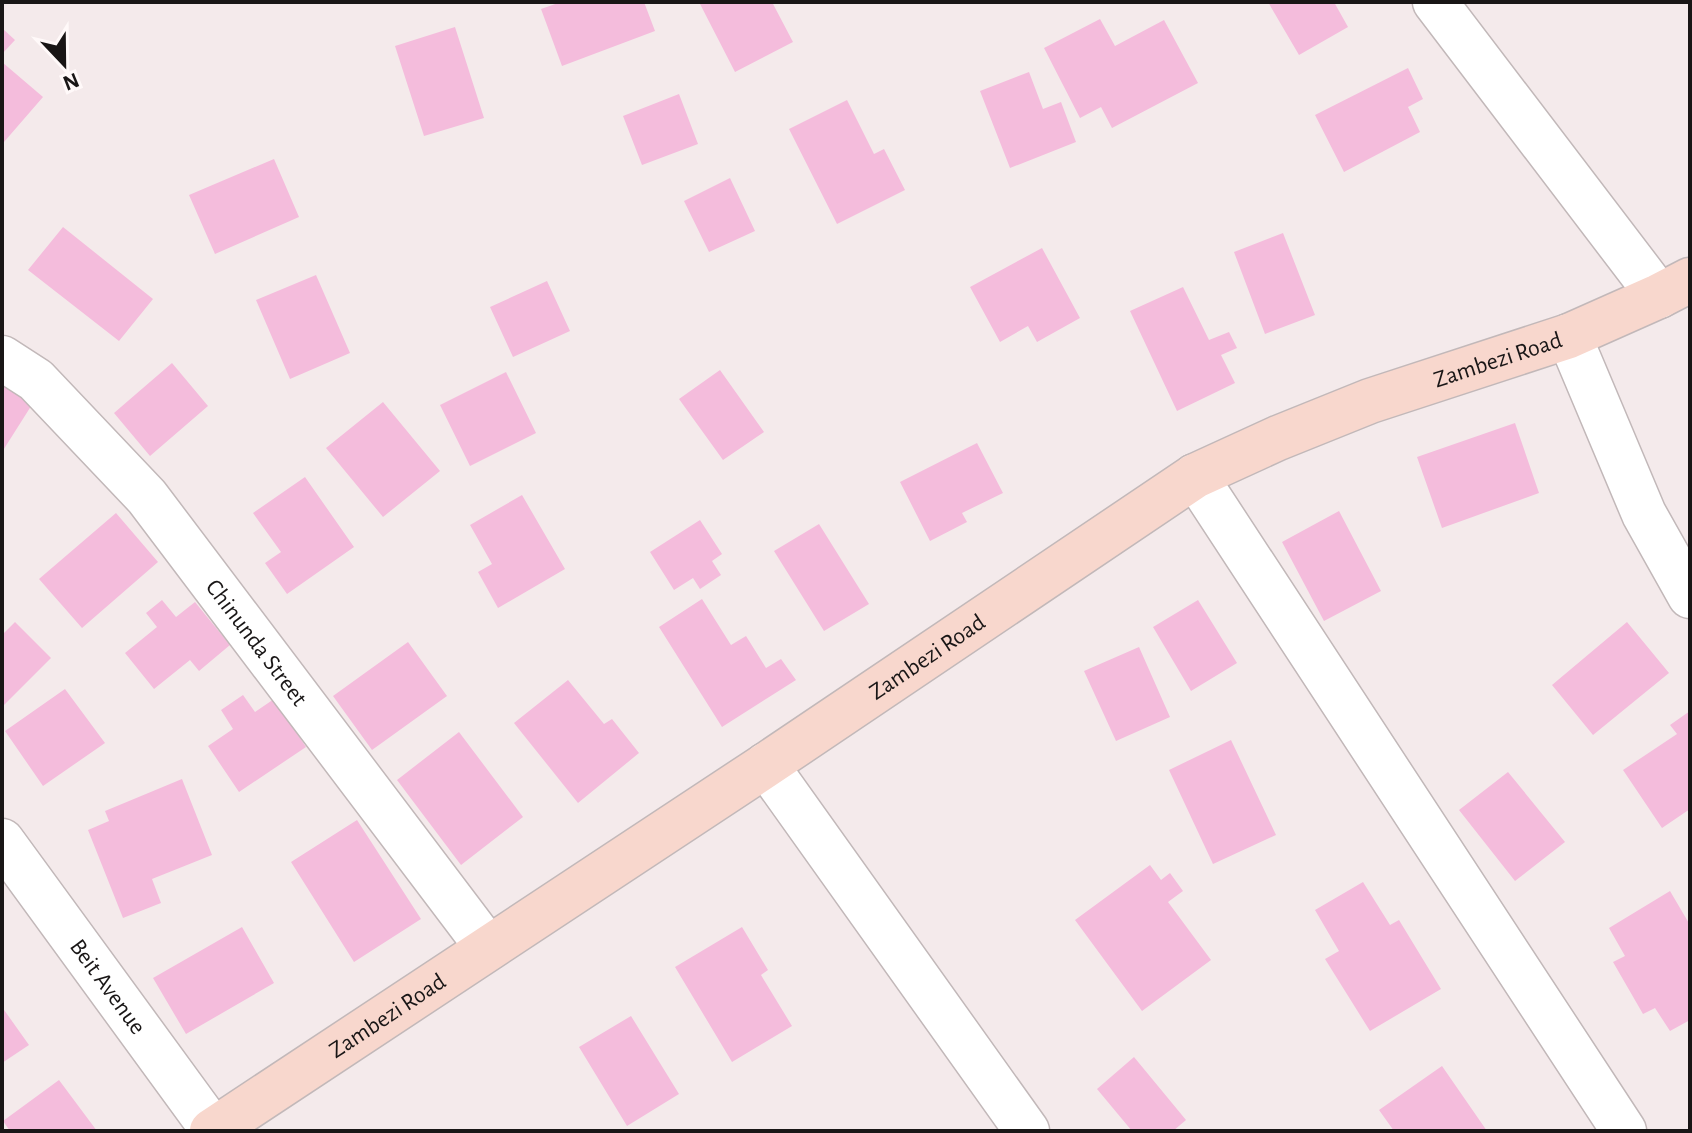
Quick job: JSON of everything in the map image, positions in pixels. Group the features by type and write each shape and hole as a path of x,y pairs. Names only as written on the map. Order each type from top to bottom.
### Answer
{"street":[{"path":"1435,2 1674,288"},
{"name":"Zambezi Road","path":"212,1130 766,765 1195,476 1370,401 1569,336 1674,288"},
{"path":"1569,336 1644,514 1690,596"},
{"name":"Chinunda Street","path":"2,358 36,380 147,497 488,948"},
{"path":"1195,476 1624,1131"},
{"path":"766,765 1027,1131"},
{"name":"Beit Avenue","path":"2,841 212,1130"}],"building":[{"path":"561,2 644,2 655,31 562,66 541,9"},
{"path":"699,2 772,2 793,42 735,72"},
{"path":"1268,2 1334,2 1348,27 1299,55"},
{"path":"1100,19 1115,46 1164,20 1198,83 1112,128 1101,107 1080,118 1044,48"},
{"path":"455,27 484,118 424,136 395,46"},
{"path":"2,28 15,40 2,54"},
{"path":"2,62 43,97 4,142 2,141"},
{"path":"1408,68 1423,99 1408,107 1420,132 1344,172 1315,115"},
{"path":"1029,72 1043,109 1061,102 1076,142 1010,168 980,91"},
{"path":"679,94 698,144 642,165 623,116"},
{"path":"847,100 874,154 884,149 905,190 837,224 789,129"},
{"path":"274,159 299,217 215,254 189,195"},
{"path":"730,178 755,231 709,252 684,201"},
{"path":"63,227 153,299 119,341 28,270"},
{"path":"1283,233 1315,315 1265,334 1234,252"},
{"path":"1042,248 1080,318 1037,342 1028,326 1000,342 970,287"},
{"path":"316,275 350,353 290,379 256,300"},
{"path":"547,281 570,331 513,357 490,307"},
{"path":"1183,287 1209,340 1229,332 1237,348 1221,355 1235,383 1177,411 1130,311"},
{"path":"172,363 208,406 150,456 114,413"},
{"path":"2,369 40,392 2,452"},
{"path":"720,370 764,432 723,460 679,399"},
{"path":"506,372 536,433 470,466 440,405"},
{"path":"383,402 440,471 383,517 326,448"},
{"path":"1515,423 1539,493 1442,528 1417,457"},
{"path":"977,443 1003,493 962,513 967,522 930,541 900,482"},
{"path":"305,477 354,547 287,594 265,563 281,552 253,513"},
{"path":"522,495 565,569 498,608 478,572 492,564 470,525"},
{"path":"1339,511 1381,591 1324,621 1282,542"},
{"path":"116,513 158,562 82,628 39,579"},
{"path":"700,520 722,554 712,561 721,575 700,589 693,578 674,590 650,552"},
{"path":"819,524 869,604 824,631 774,551"},
{"path":"702,599 731,645 746,636 766,668 781,659 796,680 722,727 659,627"},
{"path":"162,600 176,617 195,602 230,645 199,671 190,660 154,689 125,653 157,627 146,613"},
{"path":"1198,600 1237,663 1191,691 1153,627"},
{"path":"15,622 51,658 2,707 2,635"},
{"path":"1627,622 1669,673 1593,735 1552,685"},
{"path":"408,642 447,696 372,750 333,696"},
{"path":"1139,647 1170,717 1116,741 1084,671"},
{"path":"568,680 604,724 612,719 639,753 578,803 514,723"},
{"path":"65,689 105,743 43,786 5,731"},
{"path":"243,695 255,712 274,699 306,747 239,792 208,746 233,729 221,710"},
{"path":"1690,711 1690,809 1662,828 1623,770 1677,734 1670,725"},
{"path":"459,732 523,817 461,865 397,780"},
{"path":"1231,740 1276,835 1213,864 1169,770"},
{"path":"1508,772 1565,842 1515,881 1459,810"},
{"path":"182,779 212,855 152,879 161,903 123,918 88,830 109,821 105,811"},
{"path":"357,820 421,919 354,962 291,862"},
{"path":"1150,865 1161,880 1170,873 1183,891 1168,902 1211,960 1142,1011 1075,920"},
{"path":"1363,882 1390,925 1399,920 1441,989 1370,1031 1325,959 1339,951 1315,910"},
{"path":"1670,891 1690,925 1690,1020 1670,1031 1655,1008 1643,1014 1613,962 1625,956 1609,928"},
{"path":"242,927 274,983 186,1034 153,978"},
{"path":"742,927 768,970 761,975 792,1026 732,1062 675,967"},
{"path":"2,1007 29,1045 2,1063"},
{"path":"631,1016 679,1094 627,1126 579,1047"},
{"path":"1134,1057 1186,1120 1173,1131 1132,1131 1097,1089"},
{"path":"1442,1066 1487,1131 1394,1131 1379,1110"},
{"path":"59,1080 97,1131 10,1131 3,1121"}]}
